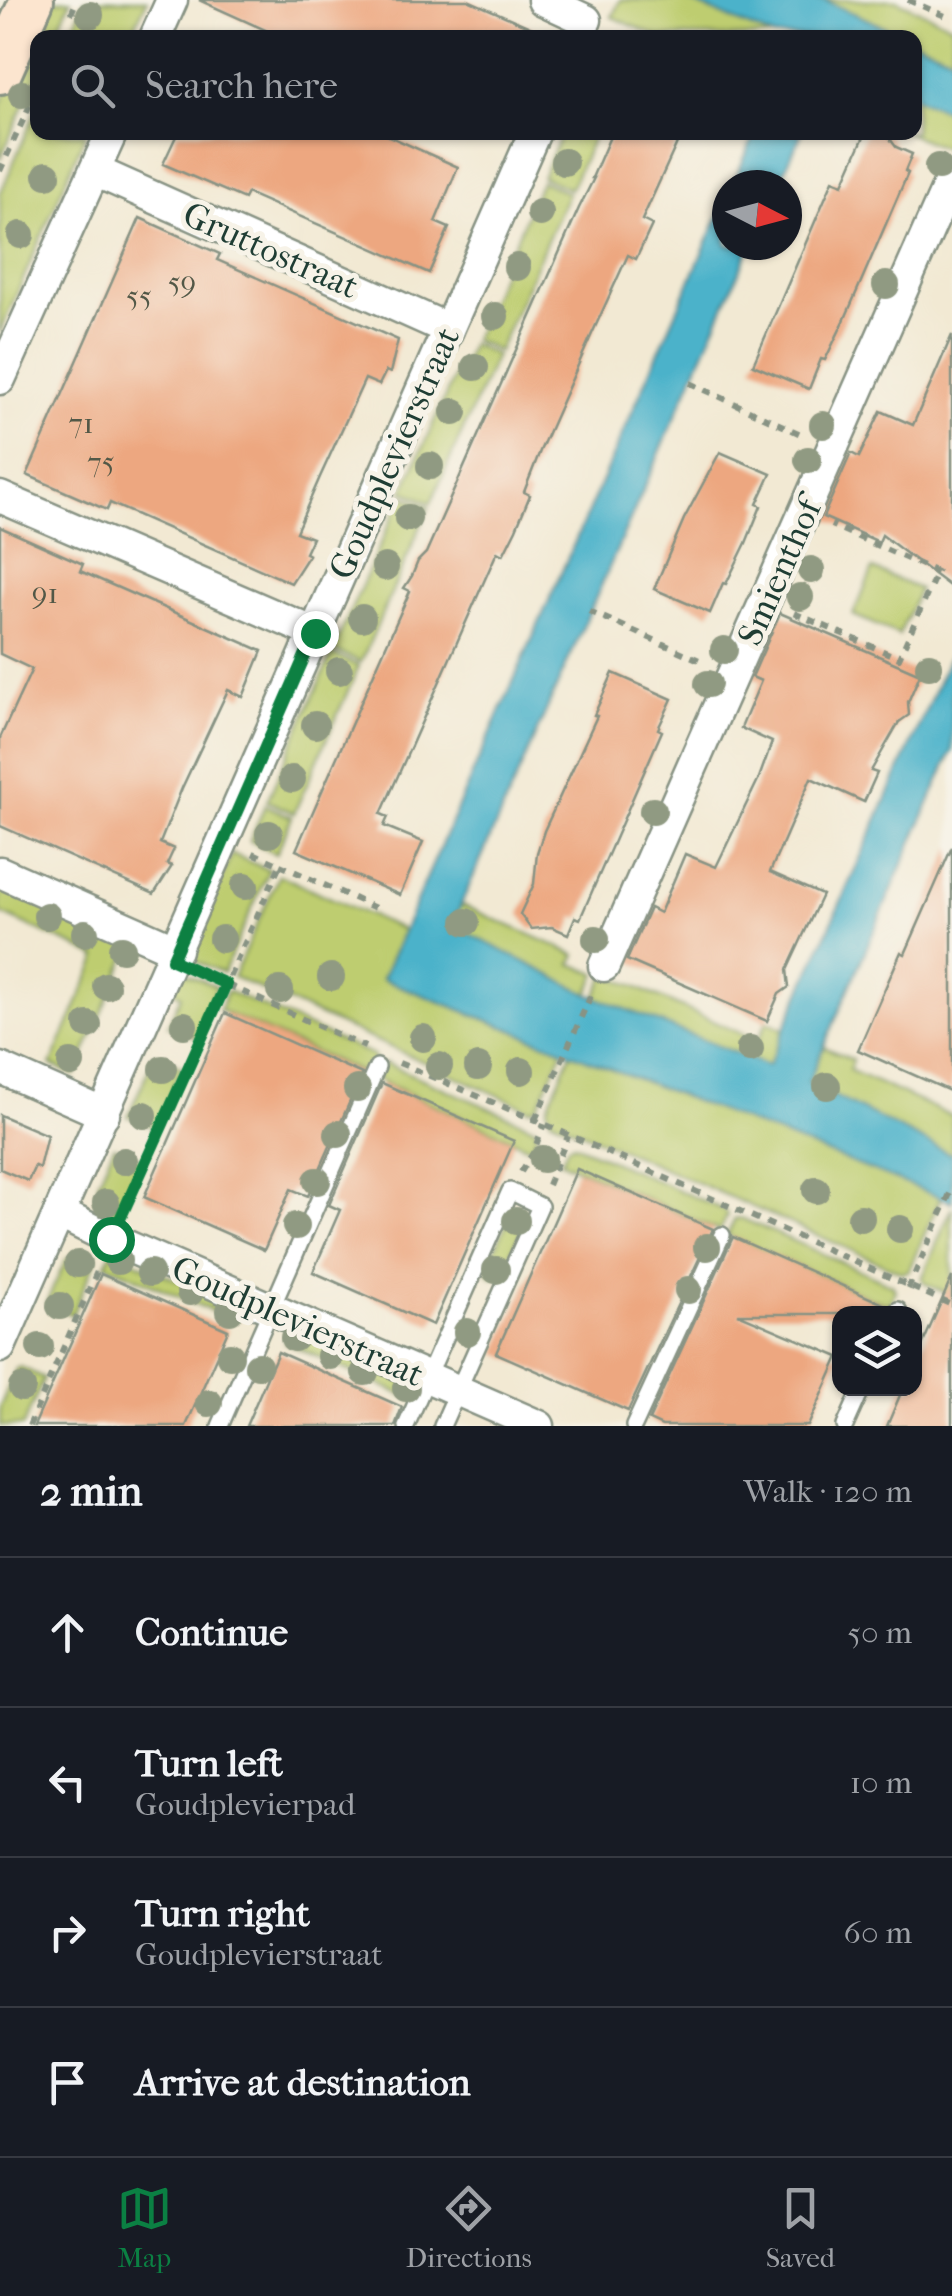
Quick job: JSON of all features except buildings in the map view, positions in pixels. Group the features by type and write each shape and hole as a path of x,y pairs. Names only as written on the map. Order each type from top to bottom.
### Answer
{"main road":[{"path":"0,72 32,0"}],"street":[{"path":"159,30 172,0"},
{"path":"542,0 586,19"},
{"path":"0,379 108,140"},
{"name":"Goudplevierstraat","path":"0,1347 532,140"},
{"name":"Gruttostraat","path":"95,170 448,329"},
{"name":"Smienthof","path":"598,978 952,177"},
{"path":"0,497 315,633"},
{"path":"0,872 174,955"},
{"path":"0,1068 104,1114"},
{"name":"Goudplevierstraat","path":"59,1213 539,1426"}],"lane":[{"path":"220,1426 380,1061"},
{"path":"406,1426 510,1191 540,1206 442,1426"},
{"path":"634,1426 722,1235"},
{"path":"845,1426 858,1396"}],"path":[{"path":"908,0 952,19"},
{"path":"0,170 30,105"},
{"path":"690,383 834,449"},
{"path":"765,601 898,658 937,572 805,514"},
{"path":"589,611 733,675"},
{"path":"224,840 380,910"},
{"path":"29,1426 280,866"},
{"path":"174,955 226,984 365,1048"},
{"path":"536,1120 598,978"},
{"path":"380,1061 536,1120 952,1305"},
{"path":"510,1191 544,1124"},
{"path":"540,1206 568,1136"},
{"path":"901,1306 952,1189"}],"green space":[{"path":"46,0 71,0 57,30 33,30"},
{"path":"85,0 147,0 133,30 72,30"},
{"path":"620,0 686,0 757,30 643,30 612,17"},
{"path":"824,0 896,0 952,25 952,57 922,44 922,30 891,30"},
{"path":"30,37 30,91 0,160 0,105"},
{"path":"922,100 952,113 949,150 922,139"},
{"path":"30,124 30,140 83,140 0,333 0,194"},
{"path":"559,140 592,140 570,189 542,177"},
{"path":"541,181 568,193 498,351 473,340"},
{"path":"471,344 496,355 431,503 403,491"},
{"path":"402,496 429,507 361,662 333,650"},
{"path":"873,569 919,589 899,635 853,615"},
{"path":"332,654 359,666 294,813 267,801"},
{"path":"265,805 292,817 276,854 250,841"},
{"path":"232,854 269,870 223,973 187,958"},
{"path":"279,875 403,930 382,979 563,1050 539,1104 529,1109 233,977"},
{"path":"0,886 132,944 75,1075 51,1065 98,957 0,913"},
{"path":"460,904 576,955 572,964 597,974 588,994 451,925"},
{"path":"181,971 217,987 195,1037 168,1025 181,995 172,990"},
{"path":"606,974 758,1041 767,1021 785,1030 768,1067 595,998"},
{"path":"227,991 372,1055 375,1062 369,1076 219,1010"},
{"path":"824,1047 853,1060 849,1070 952,1116 952,1155 807,1083"},
{"path":"571,1053 941,1197 909,1270 903,1273 550,1118 547,1108"},
{"path":"155,1055 182,1067 155,1128 128,1116"},
{"path":"385,1063 536,1128 531,1148 376,1079"},
{"path":"574,1144 724,1210 727,1215 719,1231 561,1161 568,1146"},
{"path":"114,1146 141,1159 117,1214 102,1207 96,1196"},
{"path":"952,1207 952,1296 922,1279"},
{"path":"515,1214 522,1217 524,1225 501,1275 492,1277 487,1267 509,1218"},
{"path":"741,1218 893,1285 895,1291 889,1306 727,1235 735,1219"},
{"path":"78,1251 97,1257 72,1315 46,1303 66,1260"},
{"path":"112,1251 238,1307 232,1320 106,1264"},
{"path":"289,1330 415,1386 410,1398 284,1342"},
{"path":"20,1367 44,1378 23,1426 0,1426 0,1407"}],"water":[{"path":"686,0 824,0 891,30 757,30"},
{"path":"922,44 952,57 952,113 922,100"},
{"path":"752,140 799,140 785,170 739,170"},
{"path":"712,231 712,260 744,260 452,925 588,994 768,1066 952,651 952,751 808,1083 952,1155 952,1202 382,979"}],"route":[{"path":"111,1239 226,984 172,960 315,633"}]}
